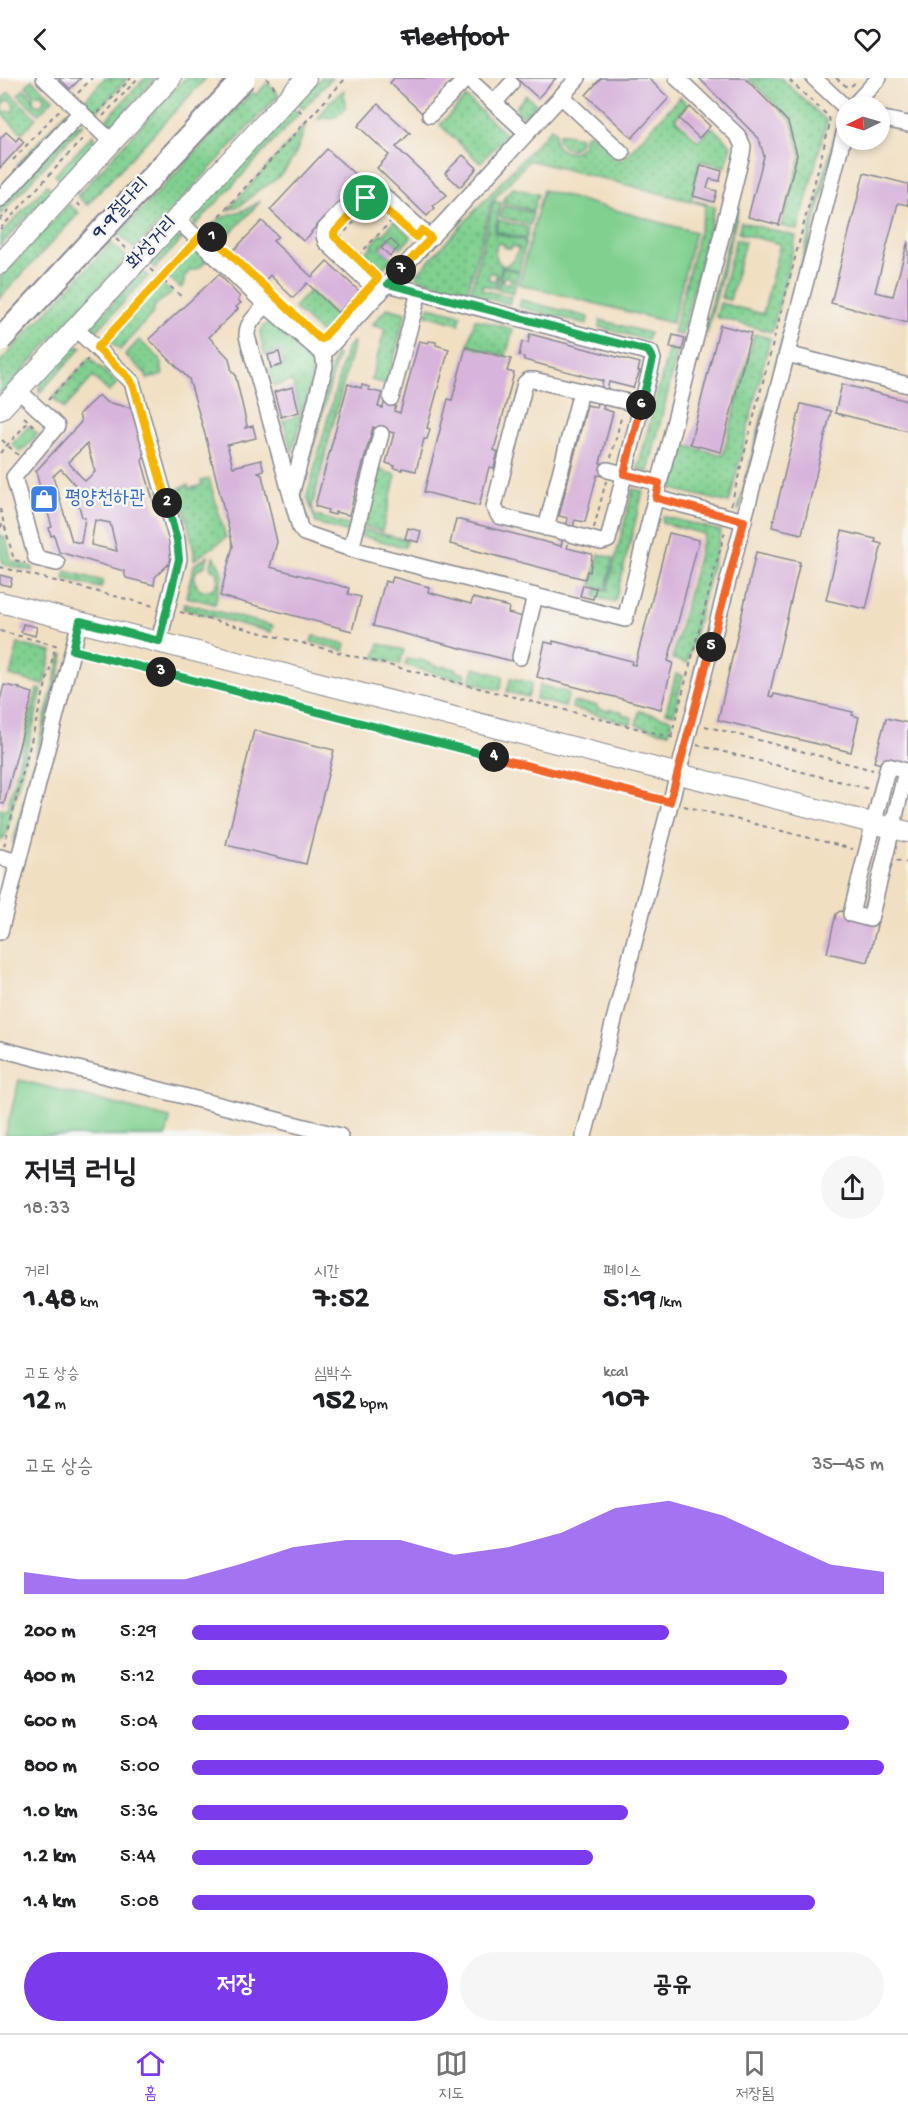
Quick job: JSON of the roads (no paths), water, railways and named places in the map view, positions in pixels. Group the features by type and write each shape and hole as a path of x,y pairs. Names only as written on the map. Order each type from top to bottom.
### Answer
{"highway":[{"name":"9·9절다리","path":"0,321 226,78"},
{"name":"9·9절다리","path":"0,340 244,78"}],"main road":[{"path":"0,264 171,78"},
{"name":"화성거리","path":"0,410 306,78"},
{"path":"0,602 908,832"}],"street":[{"path":"44,78 112,142"},
{"path":"430,116 467,78 527,133"},
{"path":"323,354 578,78"},
{"path":"266,305 246,330 299,524 304,533 351,549 625,619 743,146 738,136 677,78"},
{"path":"814,78 836,99"},
{"path":"862,96 879,78"},
{"path":"494,103 511,84"},
{"path":"561,96 622,153"},
{"path":"0,199 81,112"},
{"path":"890,120 908,124"},
{"path":"584,1136 678,773 679,740 691,723 840,150"},
{"path":"431,238 375,188 367,187 362,189 325,229 324,236 326,242 384,288 419,292 648,351 653,359 608,540 601,542 499,516 495,507 525,383 534,380 641,405"},
{"path":"176,219 201,232 266,305 323,354 325,366 291,492"},
{"path":"391,398 419,292"},
{"path":"75,328 129,378 134,387 177,540 179,559 159,641"},
{"path":"787,354 908,385"},
{"path":"18,390 57,426 14,477 36,558 57,563"},
{"path":"546,528 581,391"},
{"path":"351,549 381,434"},
{"path":"608,470 624,474 657,490 728,517 744,521"},
{"path":"520,657 535,596"},
{"path":"0,932 80,621"},
{"path":"888,766 906,771 870,919 851,914 888,766"},
{"path":"1,857 18,862"},
{"path":"0,1049 284,1129 340,1136"}],"place":[{"name":"평양천하관","path":"44,499"}]}
